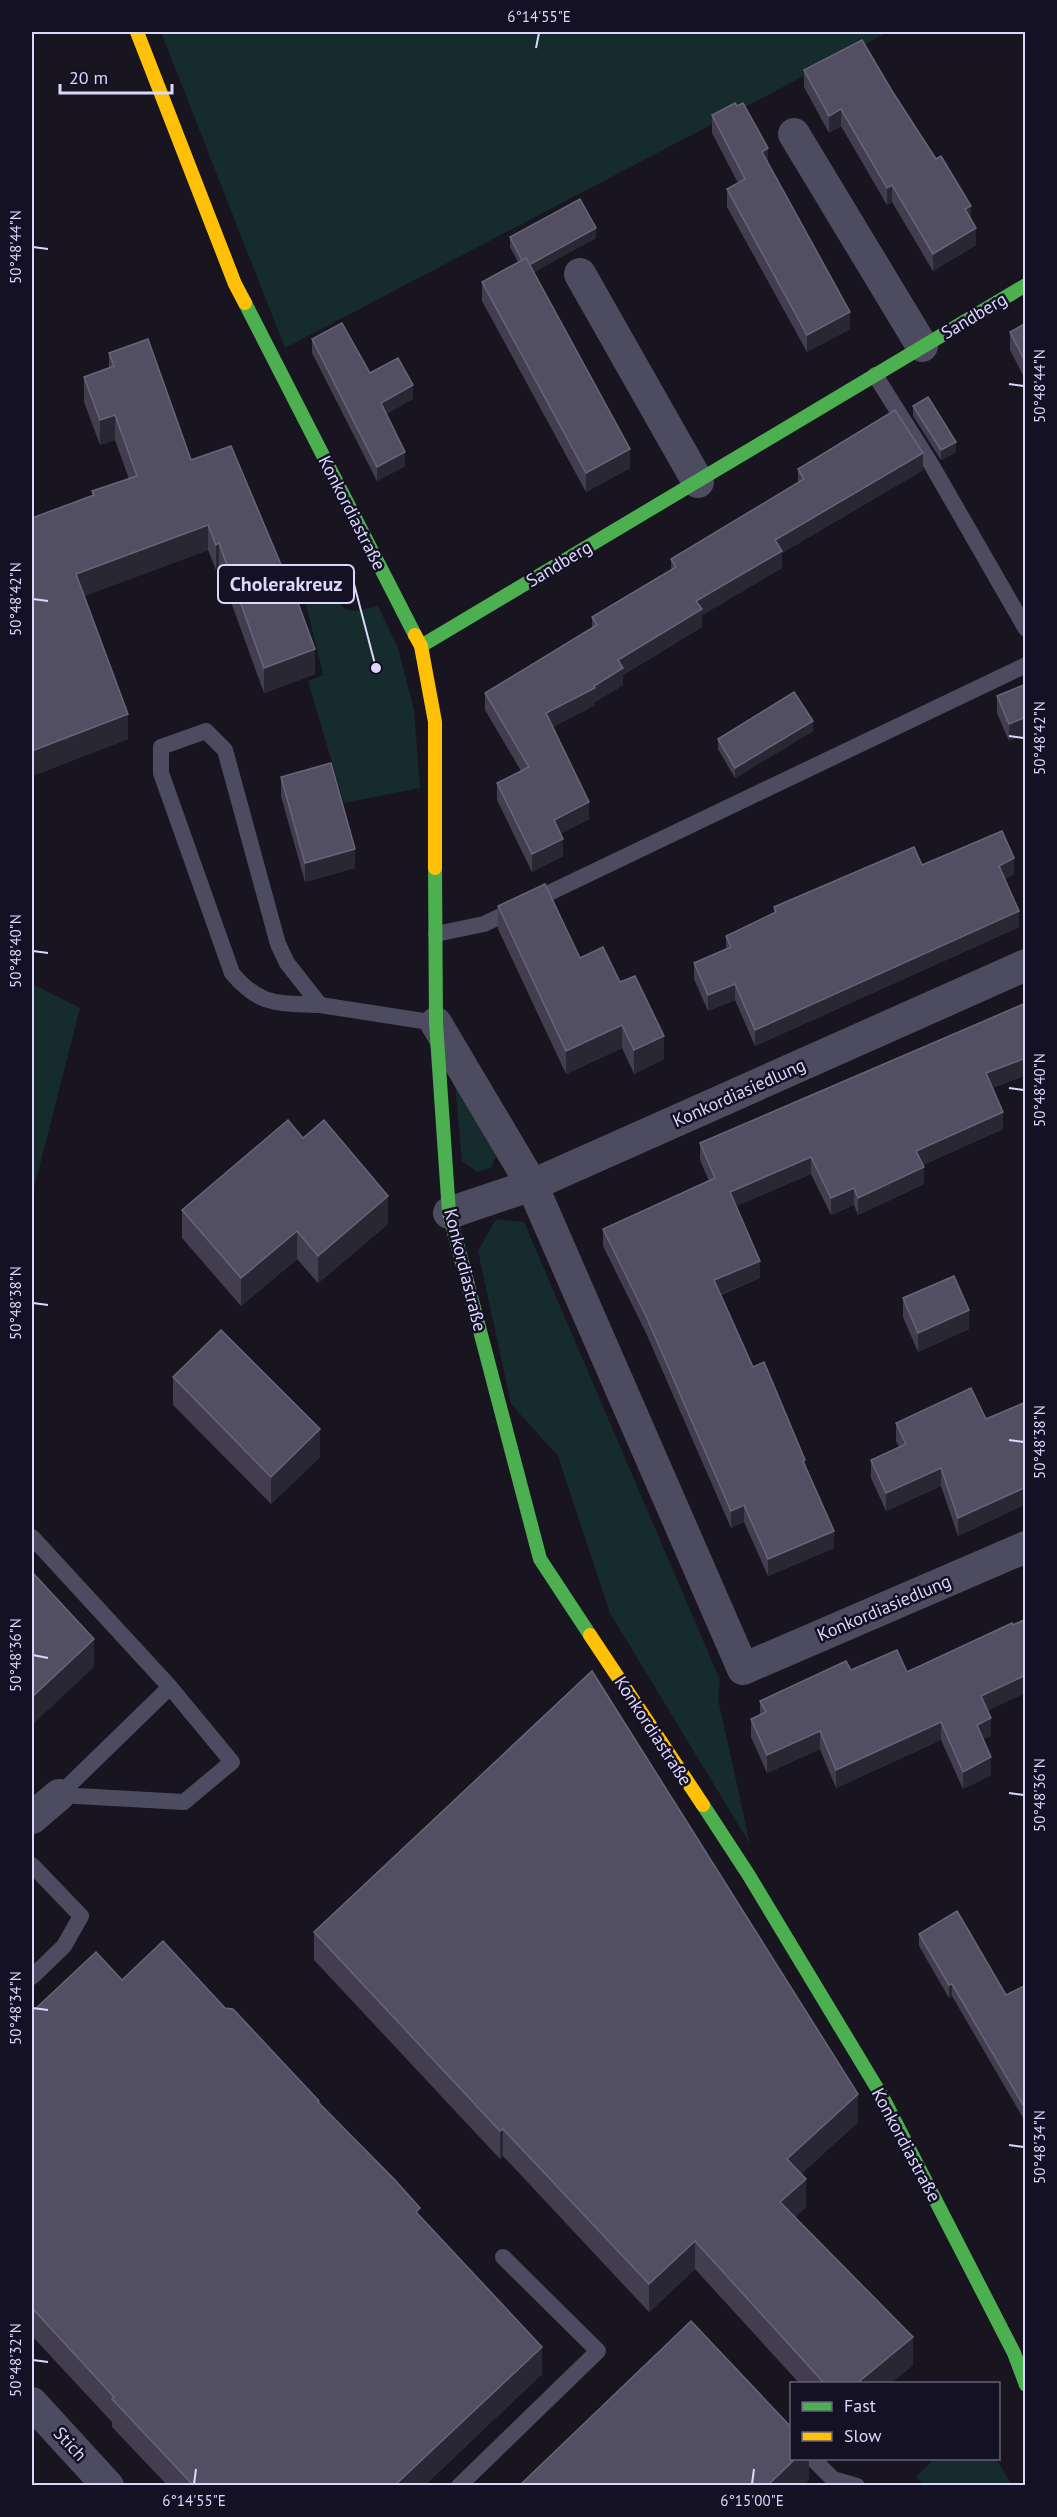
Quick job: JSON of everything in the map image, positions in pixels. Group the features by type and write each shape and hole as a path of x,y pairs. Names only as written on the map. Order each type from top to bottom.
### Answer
{"street":[{"name":"Konkordiastraße","path":"137,32 235,284 421,646 435,722 436,1023 449,1213 540,1559 748,1874 883,2098 1014,2353 1026,2385"},
{"name":"Sandberg","path":"794,134 922,346"},
{"path":"580,274 698,482"},
{"name":"Sandberg","path":"421,646 1026,285"},
{"name":"Konkordiasiedlung","path":"449,1213 532,1185 1026,965"},
{"path":"436,1023 532,1185"},
{"name":"Konkordiasiedlung","path":"532,1185 743,1669 1026,1547"},
{"path":"32,1818 59,1795"},
{"name":"Stich","path":"32,2403 108,2486"}],"lane":[{"path":"875,375 931,464 1026,629"},
{"path":"436,934 484,924 1026,665"},
{"path":"320,1005 287,963 278,944 225,750 206,731 161,747 161,773 232,973 245,989 269,1002 320,1005 436,1023"},
{"path":"32,1537 170,1687 232,1762 184,1802 59,1795"},
{"path":"59,1795 170,1687"},
{"path":"32,1865 81,1916 64,1946 32,1977"},
{"path":"459,2486 598,2351 503,2257"},
{"path":"813,2460 829,2482 857,2486"}],"green space":[{"path":"161,32 888,32 285,348"},
{"path":"329,588 340,604 349,610 378,606 398,648 414,710 420,788 344,803 308,681 323,675 304,595"},
{"path":"32,984 80,1008 32,1196"},
{"path":"455,1083 496,1156 491,1168 477,1172 462,1161"},
{"path":"496,1219 524,1222 720,1680 718,1699 750,1844 610,1613 558,1456 511,1404 478,1251"},
{"path":"933,2460 997,2460 1012,2485 924,2485 916,2477"}],"building":[{"path":"862,40 936,159 941,156 971,206 965,209 976,228 933,254 892,185 887,188 841,109 829,116 804,70"},
{"path":"735,103 737,106 743,103 768,148 762,152 850,312 807,335 727,189 745,179 712,115"},
{"path":"580,199 596,228 529,265 526,258 522,260 510,237"},
{"path":"526,258 630,449 586,473 482,282"},
{"path":"342,323 370,373 398,358 413,385 381,403 405,452 377,467 312,339"},
{"path":"1026,323 1026,363 1010,332"},
{"path":"148,339 191,460 231,446 285,574 287,573 315,649 264,668 219,543 216,545 208,525 76,574 128,714 32,751 32,518 94,495 92,491 137,476 115,415 100,420 84,377 114,366 109,353"},
{"path":"928,397 956,442 941,450 913,406"},
{"path":"895,410 923,453 775,540 782,551 696,601 702,609 618,660 623,668 594,686 595,688 546,713 589,802 554,820 563,839 532,854 497,783 529,767 485,693 597,625 592,617 676,567 671,559 804,479 798,469"},
{"path":"1026,684 1026,717 1009,724 997,696"},
{"path":"794,692 813,721 735,768 718,739"},
{"path":"331,763 355,849 305,863 281,777"},
{"path":"1002,831 1014,858 999,866 1019,911 755,1030 735,984 708,995 694,963 731,947 726,936 776,912 774,907 914,847 922,865"},
{"path":"545,884 580,958 603,947 620,982 635,976 664,1036 634,1050 622,1025 566,1051 498,906"},
{"path":"1026,1003 1026,1058 986,1073 1003,1112 916,1151 924,1167 858,1198 854,1188 831,1198 811,1157 730,1192 760,1261 714,1280 753,1367 764,1362 805,1460 803,1461 834,1531 768,1559 744,1505 731,1511 646,1316 603,1229 715,1178 700,1143"},
{"path":"288,1120 303,1138 324,1120 388,1196 318,1256 297,1231 241,1278 182,1210"},
{"path":"954,1276 969,1310 918,1333 903,1298"},
{"path":"221,1330 320,1429 271,1477 173,1377"},
{"path":"971,1388 986,1419 1026,1402 1026,1487 958,1518 941,1468 886,1493 871,1460 906,1444 896,1423"},
{"path":"32,1572 94,1639 32,1697"},
{"path":"1026,1619 1026,1675 981,1696 991,1718 977,1725 991,1757 963,1772 941,1722 836,1770 820,1731 767,1755 751,1719 766,1712 760,1701 846,1661 851,1670 897,1650 907,1672 1012,1623 1013,1625"},
{"path":"592,1671 858,2094 787,2159 806,2179 780,2202 913,2337 858,2382 823,2382 695,2241 649,2284 503,2129 500,2131 314,1932"},
{"path":"957,1911 1006,1995 1026,1985 1026,2110 952,1984 949,1985 919,1934"},
{"path":"163,1941 225,2008 233,2009 318,2102 395,2180 420,2208 416,2212 542,2347 394,2486 194,2486 112,2399 114,2397 32,2308 32,2012 96,1952 122,1980"},
{"path":"691,2321 790,2426 790,2460 794,2460 767,2486 519,2486"}],"traffic: fast":[{"path":"421,646 1026,285"},
{"path":"245,303 415,635"},
{"path":"435,868 436,1023 449,1213 540,1559 590,1635"},
{"path":"703,1805 748,1874 883,2098 1014,2353 1026,2385"}],"traffic: slow":[{"path":"137,32 235,284 245,303"},
{"path":"415,635 421,646 435,722 435,868"},
{"path":"590,1635 703,1805"}],"place":[{"name":"Cholerakreuz","path":"376,668"}]}
